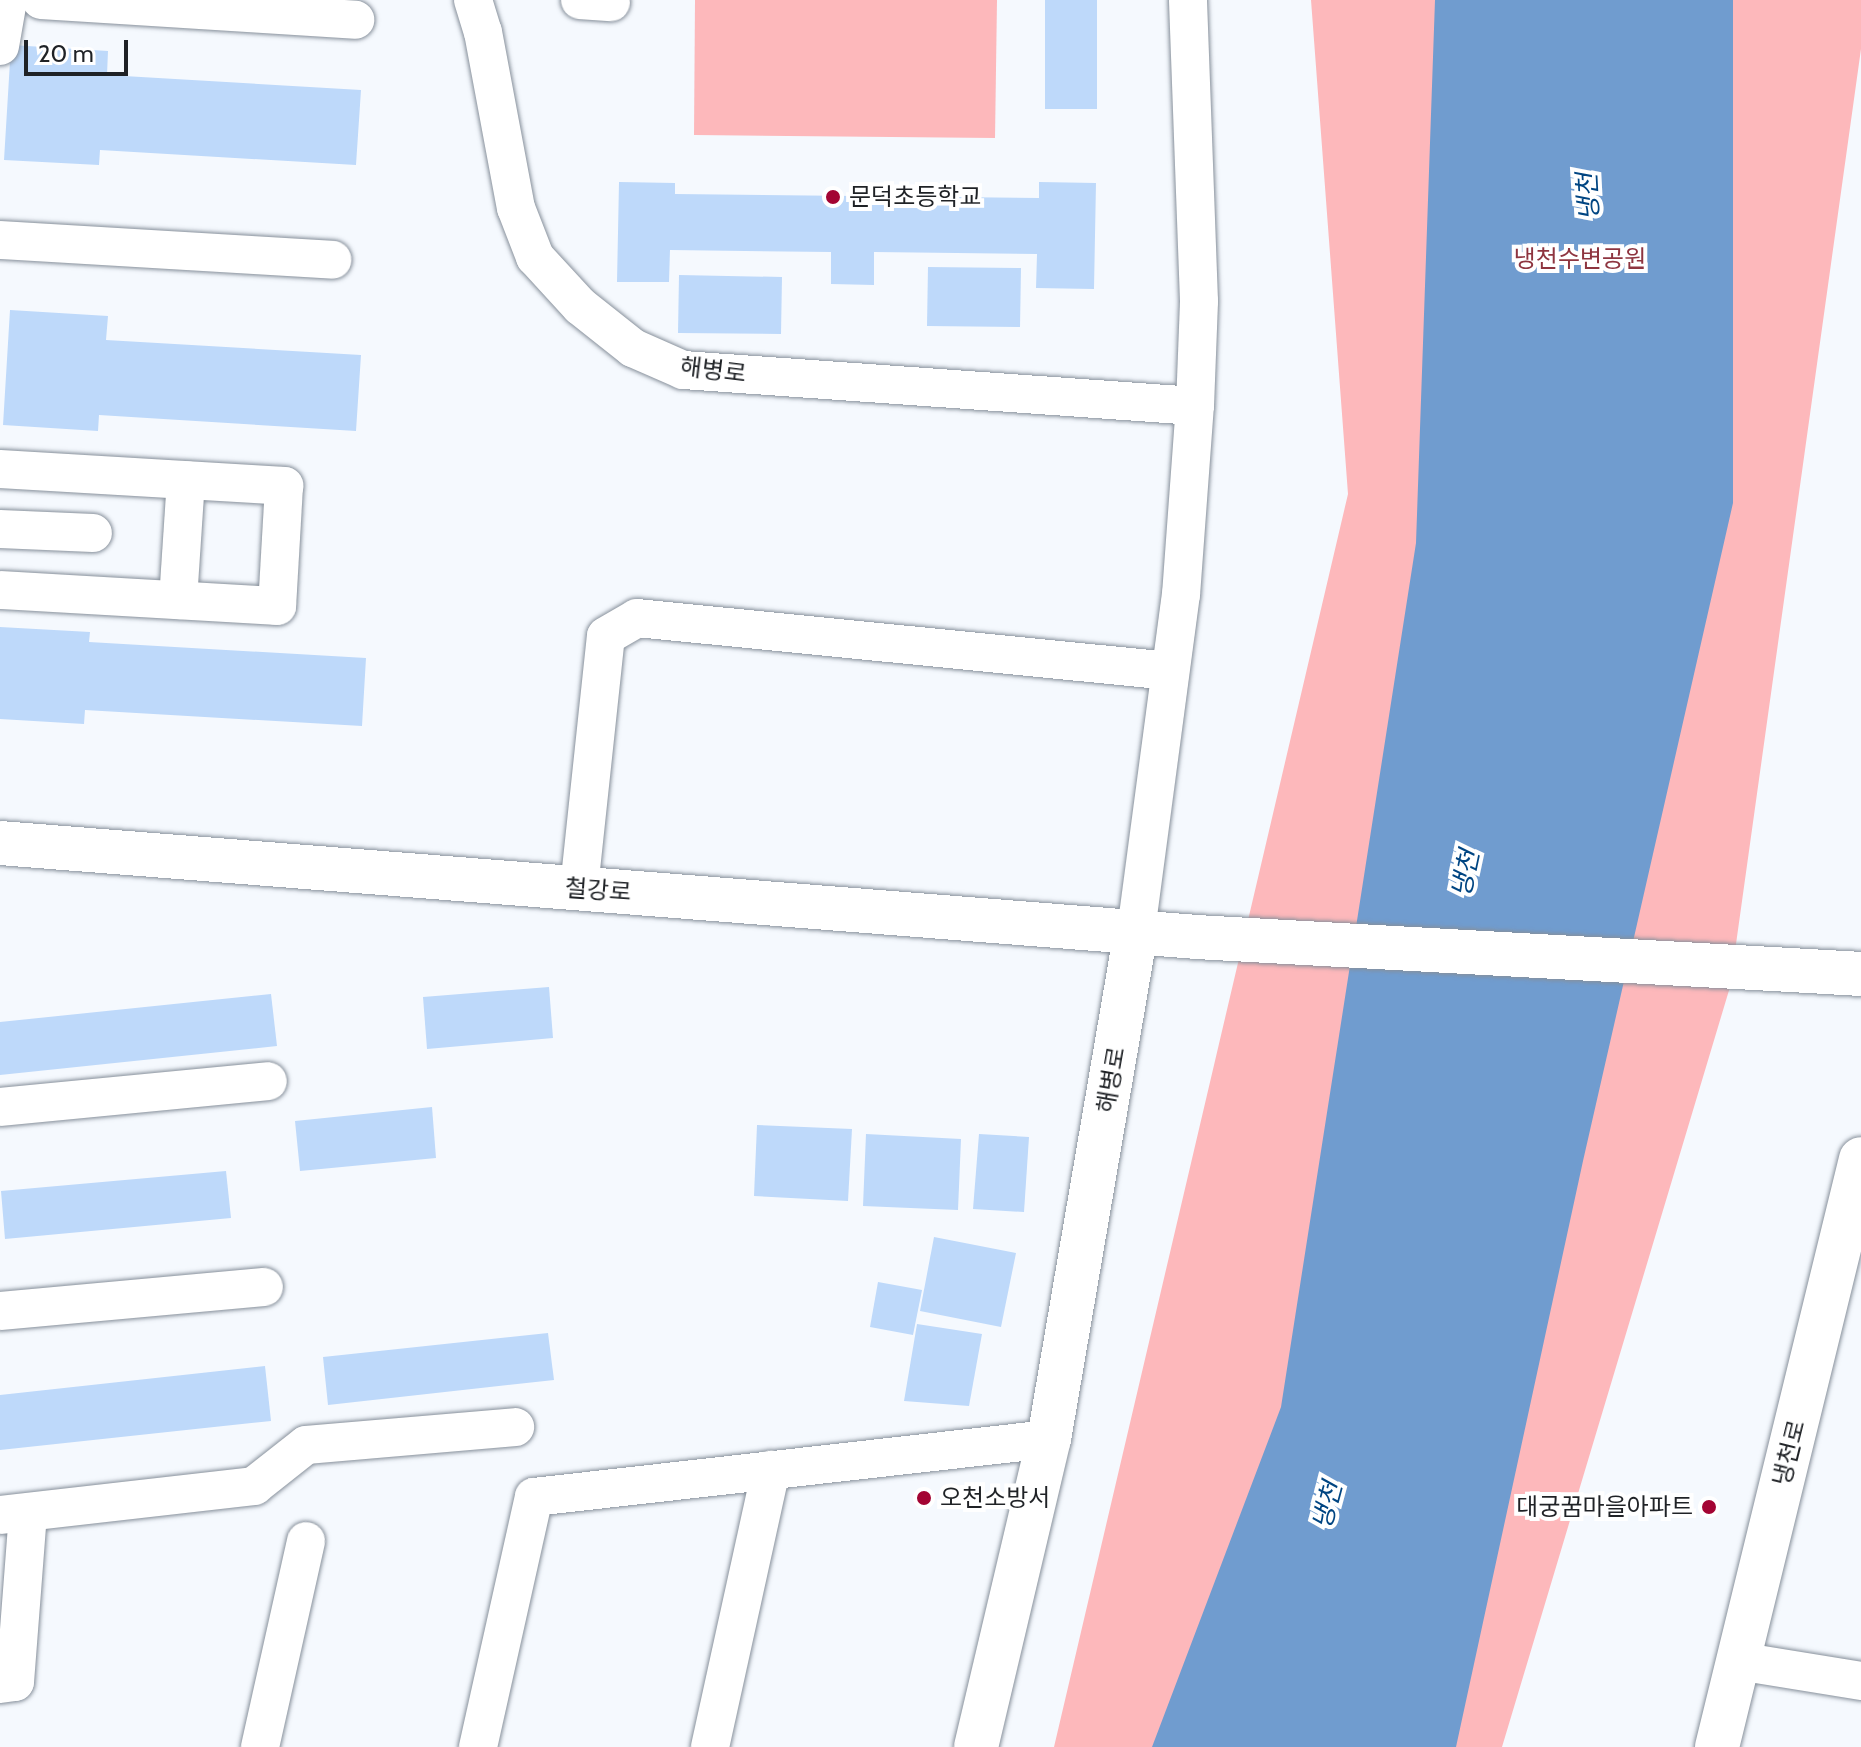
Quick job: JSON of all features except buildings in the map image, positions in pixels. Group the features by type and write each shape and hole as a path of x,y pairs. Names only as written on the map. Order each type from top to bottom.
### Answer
{"main road":[{"name":"철강로","path":"0,843 1196,937 1844,972"},
{"name":"해병로","path":"976,1747 1049,1439 1136,931"},
{"name":"냉천로","path":"1717,1747 1861,1159"}],"street":[{"path":"0,46 8,0"},
{"path":"41,0 355,20"},
{"name":"해병로","path":"473,0 483,32 516,208 535,257 580,306 633,348 683,370 1195,406"},
{"name":"해병로","path":"1136,931 1181,595 1195,406 1199,301 1188,0"},
{"path":"0,240 332,260"},
{"path":"0,469 284,486 277,606 0,590"},
{"path":"178,600 186,480"},
{"path":"0,529 93,533"},
{"path":"579,888 606,636 637,618 1170,671"},
{"path":"0,1107 268,1081"},
{"path":"0,1311 264,1287"},
{"path":"0,1684 15,1682 14,1513 254,1486 306,1445 515,1427"},
{"path":"478,1747 534,1497 1049,1439"},
{"path":"710,1747 771,1470"},
{"path":"260,1747 306,1541"},
{"path":"1738,1661 1861,1681"}],"green space":[{"path":"695,0 997,0 995,138 694,135"},
{"name":"냉천수변공원","path":"1311,0 1861,0 1861,49 1730,987 1502,1747 1054,1747 1348,494"}],"water":[{"name":"냉천","path":"1435,0 1733,0 1733,503 1583,1161 1456,1747 1152,1747 1281,1407 1416,543"}],"place":[{"name":"문덕초등학교","path":"833,197"},
{"name":"오천소방서","path":"924,1498"},
{"name":"대궁꿈마을아파트","path":"1709,1507"}]}
